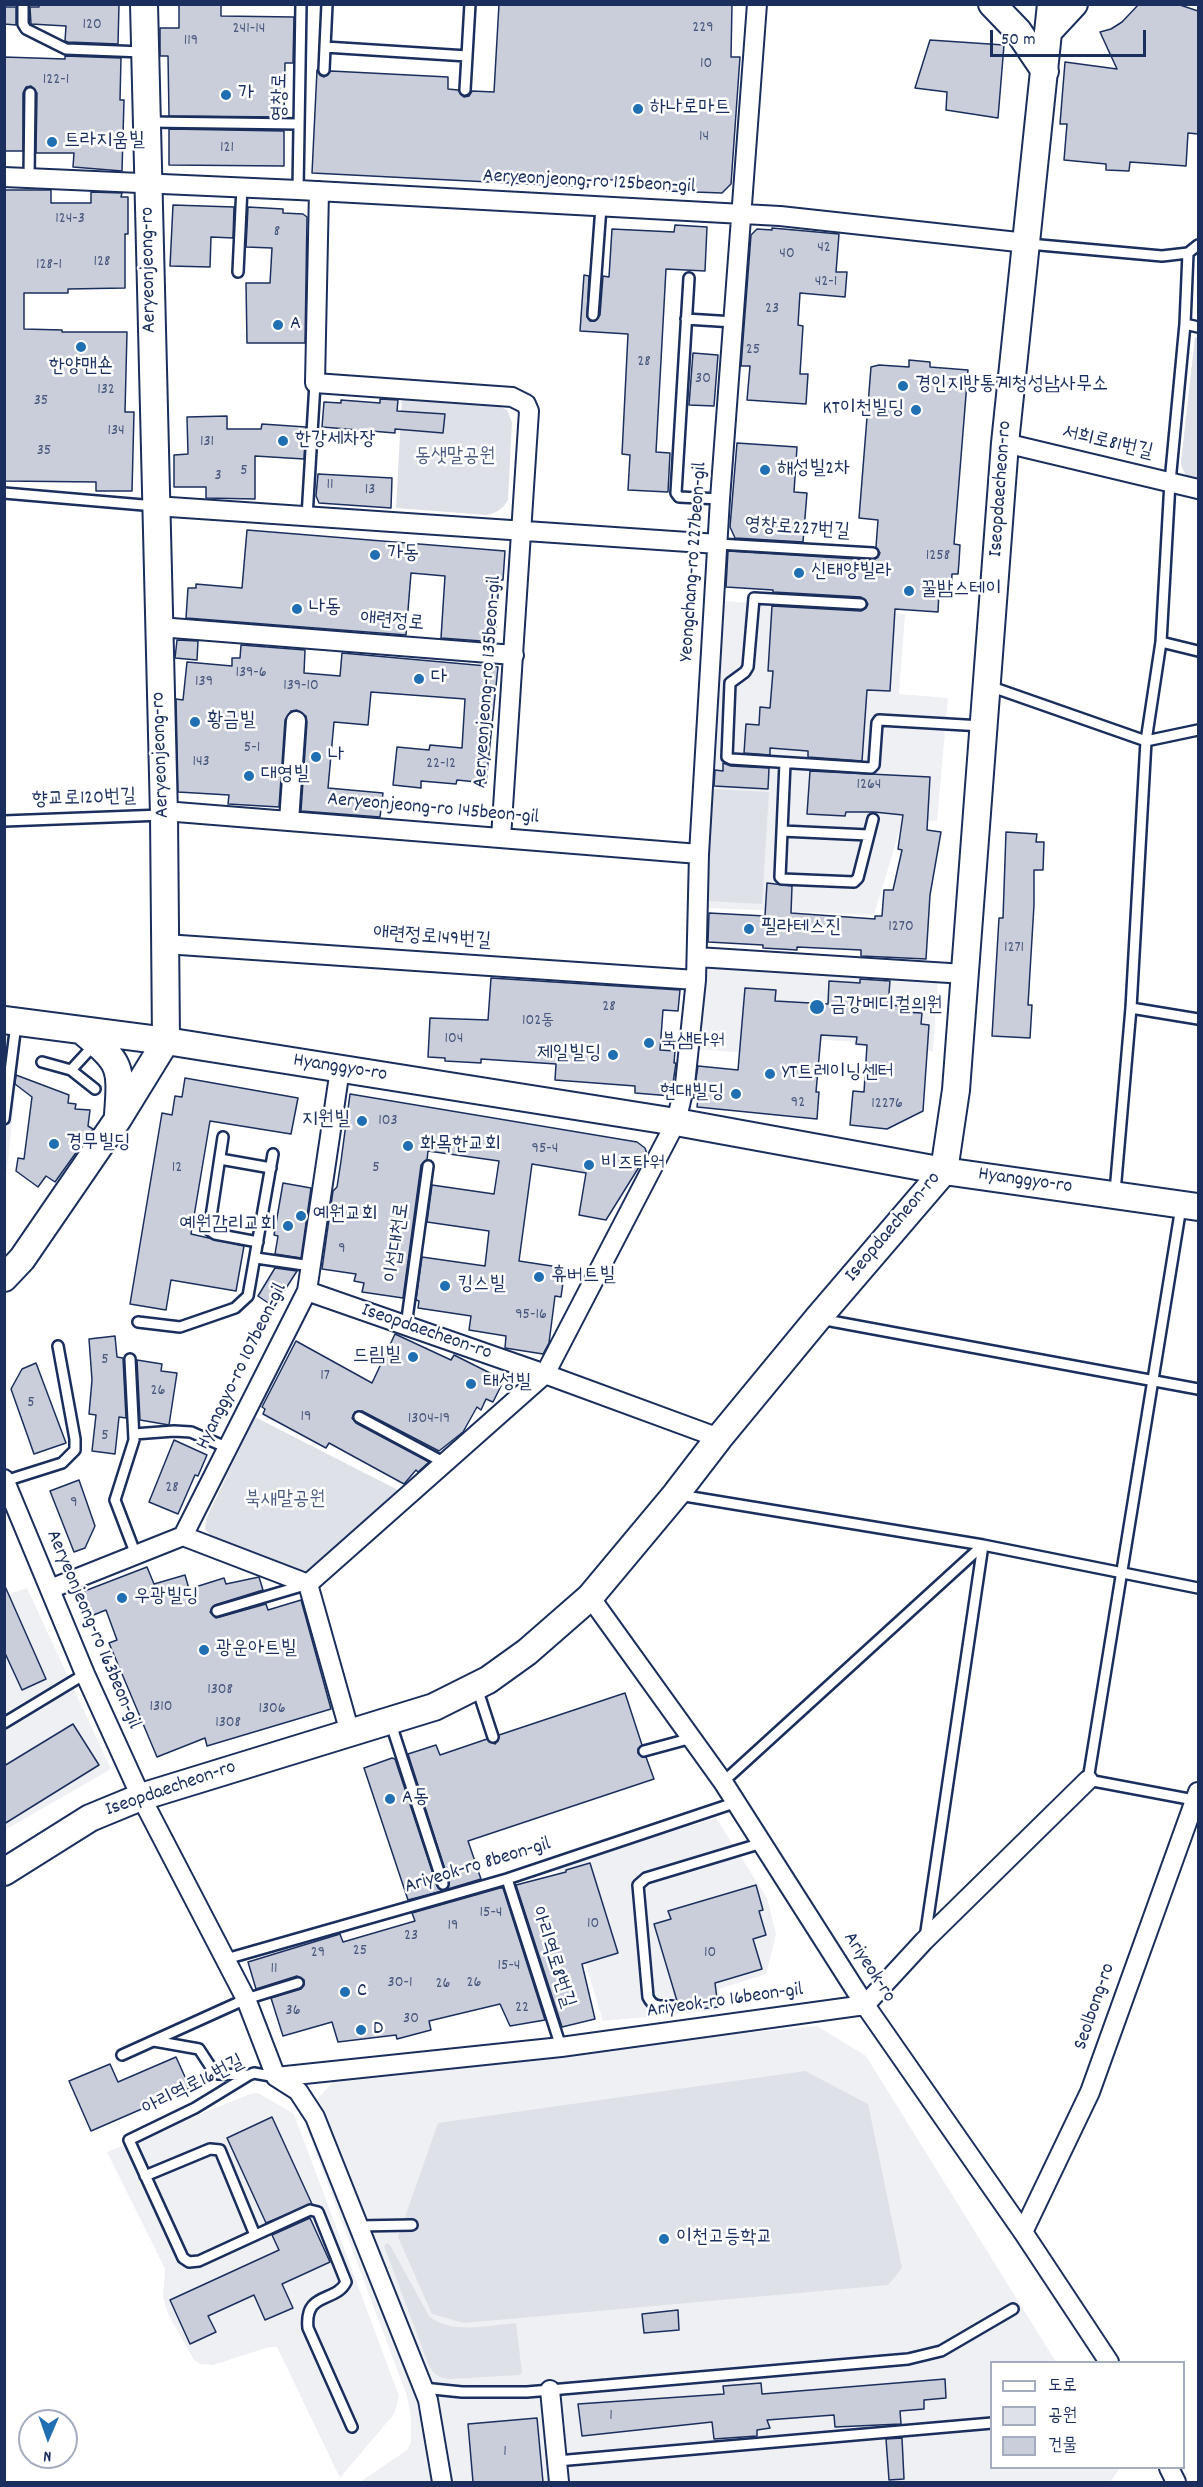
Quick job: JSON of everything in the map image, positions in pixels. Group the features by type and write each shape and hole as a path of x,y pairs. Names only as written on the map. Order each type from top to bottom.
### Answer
{"street":[{"name":"Aeryeonjeong-ro","path":"144,4 164,813 166,1041"},
{"name":"Yeongchang-ro 227beon-gil","path":"676,1122 685,1084 696,980 699,854 720,499 757,4"},
{"path":"992,4 1018,31 1045,71"},
{"name":"Iseopdaecheon-ro","path":"4,1872 90,1818 141,1797 434,1707 477,1686 527,1652 590,1597 818,1318 944,1171 956,1090 1005,443 1051,4"},
{"path":"1048,32 1074,4"},
{"name":"Aeryeonjeong-ro","path":"4,177 148,183"},
{"name":"Aeryeonjeong-ro 125beon-gil","path":"148,183 743,214 856,223 1027,243"},
{"path":"315,383 319,191"},
{"name":"Aeryeonjeong-ro 135beon-gil","path":"315,383 512,397 526,404 530,418 501,838"},
{"name":"서희로81번길","path":"1005,443 1198,489"},
{"path":"155,506 718,544"},
{"name":"애련정로","path":"159,627 514,655"},
{"path":"288,821 296,721"},
{"name":"Aeryeonjeong-ro 145beon-gil","path":"164,813 699,854"},
{"name":"애련정로149번길","path":"165,944 696,980"},
{"path":"697,957 965,974"},
{"name":"Hyanggyo-ro","path":"11,1021 88,1036 166,1041 676,1122 944,1171 1190,1206"},
{"path":"88,1036 113,1059 119,1069 118,1119"},
{"path":"4,1278 22,1259 118,1119 166,1041"},
{"name":"Hyanggyo-ro 107beon-gil","path":"183,1536 307,1291 340,1069"},
{"path":"308,1584 545,1374 676,1122"},
{"name":"Iseopdaecheon-ro","path":"307,1291 545,1374 719,1438"},
{"name":"Aeryeonjeong-ro 163beon-gil","path":"5,1480 85,1674 141,1797 246,1999 276,2077"},
{"path":"50,1589 183,1536 308,1584"},
{"path":"308,1584 350,1733"},
{"name":"Ariyeok-ro","path":"590,1597 737,1802 865,2006 1023,2232 1108,2361"},
{"path":"865,2006 924,1941 1089,1780"},
{"name":"Seolbong-ro","path":"1023,2232 1090,2092 1196,1796"},
{"name":"Ariyeok-ro 16beon-gil","path":"276,2077 561,2047 865,2006"},
{"path":"276,2077 298,2091 315,2117 423,2388 430,2409 442,2482"},
{"path":"550,2390 560,2482"}],"lane":[{"name":"영창로","path":"298,190 301,4"},
{"path":"324,70 327,4"},
{"path":"465,90 470,4"},
{"path":"23,6 23,24 26,29 66,49 145,52"},
{"path":"325,48 467,56"},
{"path":"29,178 30,93"},
{"path":"147,122 299,124"},
{"path":"238,272 242,187"},
{"path":"593,315 601,207"},
{"path":"1027,243 1162,256 1188,254 1198,245"},
{"path":"1115,1195 1131,1008 1146,741 1161,642 1170,482 1185,324 1188,254"},
{"path":"689,278 676,495 720,499"},
{"path":"686,319 734,322"},
{"path":"1185,324 1198,327"},
{"path":"307,518 315,383"},
{"path":"4,493 155,506"},
{"name":"영창로227번길","path":"718,544 873,553"},
{"path":"861,604 759,597 753,600 748,667 730,683 726,755 732,759 872,768 877,723 881,720 984,726"},
{"path":"1161,642 1198,651"},
{"path":"987,686 1146,741 1198,730"},
{"path":"785,763 780,877 785,880 854,882 858,878 873,819"},
{"name":"향교로120번길","path":"4,821 164,813"},
{"path":"782,831 868,835"},
{"path":"1131,1008 1198,1019"},
{"path":"4,1119 11,1021"},
{"path":"71,1070 88,1036"},
{"path":"42,1062 71,1070 95,1089"},
{"path":"224,1137 209,1230 215,1234 258,1242"},
{"path":"138,1322 180,1327 235,1308 248,1296 273,1154"},
{"path":"220,1159 271,1168"},
{"name":"이섭대천로","path":"406,1326 428,1166"},
{"path":"1190,1206 1154,1382 1089,1780 1196,1796"},
{"path":"256,1258 311,1266"},
{"path":"818,1318 1198,1389"},
{"path":"5,1480 62,1463 75,1450 58,1346"},
{"path":"130,1359 133,1449 116,1500 136,1555"},
{"path":"359,1417 443,1462"},
{"path":"134,1434 191,1432 228,1448"},
{"path":"676,1494 982,1545 1198,1588"},
{"path":"723,1782 982,1545"},
{"path":"924,1941 982,1545"},
{"path":"217,1611 308,1584"},
{"path":"4,1723 85,1674"},
{"path":"477,1686 493,1737"},
{"path":"390,1721 443,1884"},
{"path":"644,1751 692,1738"},
{"name":"Ariyeok-ro 8beon-gil","path":"226,1959 507,1879 737,1802"},
{"path":"672,2006 658,2007 650,2002 648,1997 638,1885 646,1878 762,1843"},
{"name":"아리역로8번길","path":"507,1879 561,2047"},
{"path":"122,2055 246,1999 298,1983"},
{"path":"153,2041 199,2049 214,2072 218,2074 249,2075"},
{"name":"아리역로16번길","path":"145,2176 129,2140 195,2108 249,2075 254,2073 276,2077"},
{"path":"255,2235 220,2150 210,2149 145,2176 186,2261 199,2261 310,2210 318,2212 346,2282 339,2290 314,2303 308,2316 308,2328 352,2427"},
{"path":"358,2226 412,2225"},
{"path":"423,2388 462,2392 550,2390 920,2357 941,2351 1013,2309"},
{"path":"557,2461 990,2423"}],"shaded area":[{"path":"724,601 905,614 899,694 948,698 937,821 903,819 874,915 708,908"},
{"name":"금강메디컬의원","path":"702,961 938,978 933,1051 855,1046 854,1042 775,1036 773,1055 696,1049"},
{"path":"5,1037 21,1039 5,1188"},
{"path":"27,1588 111,1769 5,1830 4,1596"},
{"path":"716,1818 767,1898 776,1934 766,1974 719,1989 720,2010 603,2021 556,1867"},
{"name":"이천고등학교","path":"817,2026 866,2056 1055,2361 990,2361 990,2469 1119,2469 1110,2482 360,2482 407,2450 411,2442 411,2418 407,2396 302,2115 333,2082 387,2068"},
{"path":"258,2093 294,2114 399,2396 394,2414 340,2478 277,2347 269,2347 213,2365 200,2364 194,2360 168,2314 163,2297 165,2269 107,2152 250,2094"}],"green space":[{"path":"1195,337 1198,338 1198,483 1186,475 1181,462"},
{"name":"동샛말공원","path":"402,399 496,405 507,410 512,422 508,500 502,508 487,515 396,508"},
{"path":"713,789 769,792 762,904 707,901"},
{"name":"북새말공원","path":"255,1417 400,1491 307,1578 212,1537 205,1529 206,1519"},
{"path":"805,2071 868,2104 902,2268 888,2285 464,2323 432,2314 398,2237 438,2123"},
{"path":"387,2243 429,2316 438,2322 459,2327 516,2323 522,2373 449,2379 442,2378 435,2373 429,2366 384,2246"}],"building":[{"path":"39,4 119,4 118,44 68,42 65,41 66,26 31,24 30,7 39,7"},
{"path":"179,4 221,4 221,16 294,17 293,63 285,63 284,117 169,116 168,56 160,56 160,28 179,28"},
{"path":"499,4 732,4 731,57 740,57 731,184 722,193 666,191 667,182 588,179 588,187 312,173 317,70 324,77 331,71 448,77 448,89 458,90 464,97 469,96 472,91 494,92"},
{"path":"1139,4 1177,4 1198,11 1198,134 1188,133 1186,166 1130,162 1129,171 1106,170 1106,164 1064,160 1067,124 1060,124 1065,62 1117,69 1100,32 1111,29 1122,22"},
{"path":"4,7 16,7 16,25 4,24"},
{"path":"930,40 1004,45 998,118 946,110 947,92 915,88"},
{"path":"65,56 121,58 120,100 124,100 122,171 73,167 74,153 36,153 37,93 31,86 26,87 23,93 23,151 4,151 4,57 65,59"},
{"path":"169,129 284,131 284,166 169,165"},
{"path":"4,190 51,190 51,203 91,203 91,192 122,193 121,197 128,197 125,288 68,289 68,293 24,293 24,329 62,330 62,332 127,332 125,412 134,412 132,491 96,491 96,482 4,481"},
{"path":"173,205 234,207 233,238 211,237 210,267 170,266"},
{"path":"248,207 283,209 283,213 303,214 307,217 305,343 247,343 246,283 270,283 272,248 246,247"},
{"path":"675,225 707,227 705,271 666,269 656,452 670,453 668,492 628,490 630,455 622,454 628,334 580,331 584,275 589,276 587,317 590,321 595,321 600,315 603,276 609,277 612,229 674,232"},
{"path":"772,228 839,234 836,272 847,272 845,297 800,293 798,325 803,326 800,374 808,374 806,404 747,400 750,366 741,366 751,235 757,229 772,230"},
{"path":"693,353 718,355 714,406 689,405"},
{"path":"909,360 930,362 930,367 968,370 954,544 960,545 959,562 958,574 952,574 951,592 939,591 938,612 895,609 890,691 867,690 862,761 808,757 808,751 770,748 770,755 744,753 746,724 759,725 760,707 770,708 773,671 768,671 772,606 861,611 868,604 861,597 726,587 728,551 873,560 878,557 880,553 876,547 878,520 859,518 871,367 879,365 909,367"},
{"path":"380,399 398,400 397,411 445,414 443,433 395,429 395,433 322,427 324,402 341,403 341,400 380,403"},
{"path":"227,416 227,429 261,429 262,424 306,427 304,459 255,456 255,499 206,498 206,487 174,487 174,455 188,454 187,417"},
{"path":"737,443 797,447 794,492 807,493 803,542 735,538 730,527"},
{"path":"318,474 392,478 391,508 319,503 316,496"},
{"path":"247,530 505,551 503,580 499,580 495,642 441,638 445,576 411,573 406,635 186,618 188,588 196,588 196,584 242,588"},
{"path":"177,640 198,641 197,660 175,658"},
{"path":"241,645 305,650 304,673 340,676 342,653 498,667 486,783 457,780 456,784 421,781 421,788 393,785 397,747 429,750 430,745 462,748 465,699 371,692 368,725 334,722 328,788 383,793 380,817 301,811 307,722 306,716 297,710 291,711 285,720 279,807 228,804 229,795 178,792 176,699 183,700 187,662 232,666 232,658 240,658"},
{"path":"723,763 731,766 769,768 768,789 714,786 715,770 723,771"},
{"path":"810,771 930,777 927,830 941,832 930,895 926,959 861,956 861,950 797,947 797,950 763,948 763,945 708,942 709,913 765,916 767,883 792,886 791,913 875,919 875,916 882,916 884,890 893,890 902,850 898,849 903,815 874,812 846,812 845,816 807,814"},
{"path":"1006,832 1037,834 1036,842 1044,842 1043,870 1034,870 1028,1005 1032,1005 1030,1038 992,1036 999,918 1003,918"},
{"path":"491,978 680,990 678,1011 663,1010 660,1050 675,1051 674,1063 676,1063 671,1096 635,1093 635,1086 555,1080 556,1064 481,1059 481,1063 445,1061 445,1058 428,1057 430,1018 488,1020"},
{"path":"860,979 890,981 888,1005 903,1006 902,1012 922,1013 921,1024 929,1025 923,1111 887,1129 850,1125 853,1091 864,1092 867,1045 856,1044 857,1037 821,1035 816,1092 819,1092 817,1119 697,1107 698,1098 693,1098 698,1066 738,1070 745,988 776,990 775,1001 828,1004 829,981 860,983"},
{"name":"경무빌딩","path":"16,1075 69,1095 68,1103 76,1104 75,1109 90,1110 88,1126 93,1129 55,1182 46,1176 38,1187 16,1171 18,1158 24,1159 32,1097 15,1084"},
{"path":"185,1078 298,1098 291,1134 210,1121 191,1234 244,1246 236,1291 171,1280 166,1310 130,1304 162,1113 172,1115 175,1096 182,1097"},
{"path":"350,1094 637,1142 645,1148 647,1154 606,1220 579,1215 586,1173 532,1164 519,1261 565,1268 561,1297 555,1296 549,1343 543,1354 505,1348 506,1336 469,1330 471,1316 418,1308 419,1301 416,1300 422,1257 485,1266 489,1231 427,1222 432,1185 494,1194 499,1161 428,1151 427,1160 421,1165 403,1298 362,1292 364,1283 354,1281 356,1274 322,1269 333,1191 337,1187"},
{"path":"283,1183 311,1188 301,1258 275,1254 278,1236 274,1235"},
{"path":"275,1268 297,1271 274,1307 258,1296"},
{"path":"395,1334 451,1360 454,1355 504,1380 493,1402 486,1399 481,1410 477,1407 463,1432 439,1451 362,1411 355,1412 352,1418 356,1423 429,1462 418,1472 416,1470 404,1484 329,1443 326,1448 263,1414 265,1409 262,1407 296,1341 372,1383"},
{"path":"115,1336 117,1357 123,1358 126,1418 119,1417 115,1454 92,1451 96,1415 89,1414 92,1380 89,1339"},
{"path":"137,1360 162,1364 161,1371 177,1373 169,1425 140,1420"},
{"path":"36,1363 66,1443 34,1454 11,1389 22,1369"},
{"path":"174,1440 207,1455 198,1476 195,1475 178,1514 149,1502"},
{"path":"79,1480 95,1526 85,1548 74,1552 50,1491"},
{"path":"147,1567 154,1584 185,1575 189,1589 224,1578 226,1584 259,1577 263,1590 215,1605 210,1612 216,1618 266,1604 268,1610 301,1600 331,1709 207,1746 205,1738 157,1757 109,1643 117,1640 106,1610 91,1616 82,1592"},
{"path":"4,1584 46,1679 22,1690 4,1651"},
{"path":"625,1693 642,1745 638,1753 646,1757 654,1779 468,1841 481,1879 448,1889 449,1882 408,1754 436,1745 440,1755 487,1739 495,1744 499,1735"},
{"path":"73,1724 99,1765 4,1824 4,1766"},
{"name":"A동","path":"395,1759 437,1886 442,1891 408,1900 364,1768"},
{"path":"590,1863 618,1953 582,1964 595,2019 562,2027 516,1885"},
{"path":"756,1885 763,1910 759,1911 766,1935 753,1939 762,1969 715,1983 718,2007 680,2011 654,1924 671,1919 668,1911"},
{"path":"503,1888 545,2020 510,2026 500,2004 429,2021 431,2030 397,2039 396,2035 338,2042 332,2022 283,2036 271,1998 301,1989 304,1980 297,1976 256,1989 248,1962 340,1934 343,1942 415,1921 412,1913"},
{"path":"176,2057 190,2088 91,2131 69,2081 110,2064 118,2082"},
{"path":"272,2117 312,2204 266,2223 227,2138"},
{"path":"310,2218 330,2262 282,2284 293,2308 265,2320 254,2295 208,2316 216,2332 190,2344 170,2300 279,2250 272,2235"},
{"path":"678,2310 679,2330 644,2333 642,2314"},
{"path":"945,2379 946,2398 924,2400 924,2409 900,2411 901,2424 835,2427 834,2415 767,2420 770,2428 757,2430 757,2436 714,2439 712,2422 582,2436 578,2404 724,2394 723,2386 761,2383 762,2394"},
{"path":"537,2418 543,2482 473,2482 468,2424"},
{"path":"902,2438 904,2479 889,2480 886,2439"}],"place":[{"name":"가","path":"226,95"},
{"name":"하나로마트","path":"638,109"},
{"name":"트라지움빌","path":"52,142"},
{"name":"A","path":"278,325"},
{"name":"한양맨숀","path":"81,347"},
{"name":"경인지방통계청성남사무소","path":"903,386"},
{"name":"KT이천빌딩","path":"916,410"},
{"name":"한강세차장","path":"283,441"},
{"name":"해성빌2차","path":"765,470"},
{"name":"가동","path":"375,555"},
{"name":"신태양빌라","path":"799,573"},
{"name":"꿀밤스테이","path":"909,591"},
{"name":"나동","path":"297,609"},
{"name":"다","path":"419,679"},
{"name":"황금빌","path":"195,722"},
{"name":"나","path":"316,757"},
{"name":"대영빌","path":"249,776"},
{"name":"필라테스진","path":"749,929"},
{"name":"금강메디컬의원","path":"817,1007"},
{"name":"북샘타워","path":"649,1043"},
{"name":"제일빌딩","path":"613,1055"},
{"name":"YT트레이닝센터","path":"770,1074"},
{"name":"현대빌딩","path":"736,1094"},
{"name":"지원빌","path":"362,1121"},
{"name":"경무빌딩","path":"54,1144"},
{"name":"화목한교회","path":"408,1146"},
{"name":"비즈타워","path":"589,1165"},
{"name":"예원교회","path":"301,1216"},
{"name":"예원감리교회","path":"288,1226"},
{"name":"휴버트빌","path":"539,1277"},
{"name":"킹스빌","path":"445,1286"},
{"name":"드림빌","path":"413,1357"},
{"name":"태성빌","path":"471,1384"},
{"name":"우광빌딩","path":"122,1598"},
{"name":"광운아트빌","path":"204,1650"},
{"name":"A동","path":"390,1799"},
{"name":"C","path":"345,1992"},
{"name":"D","path":"361,2030"},
{"name":"이천고등학교","path":"664,2239"}]}
